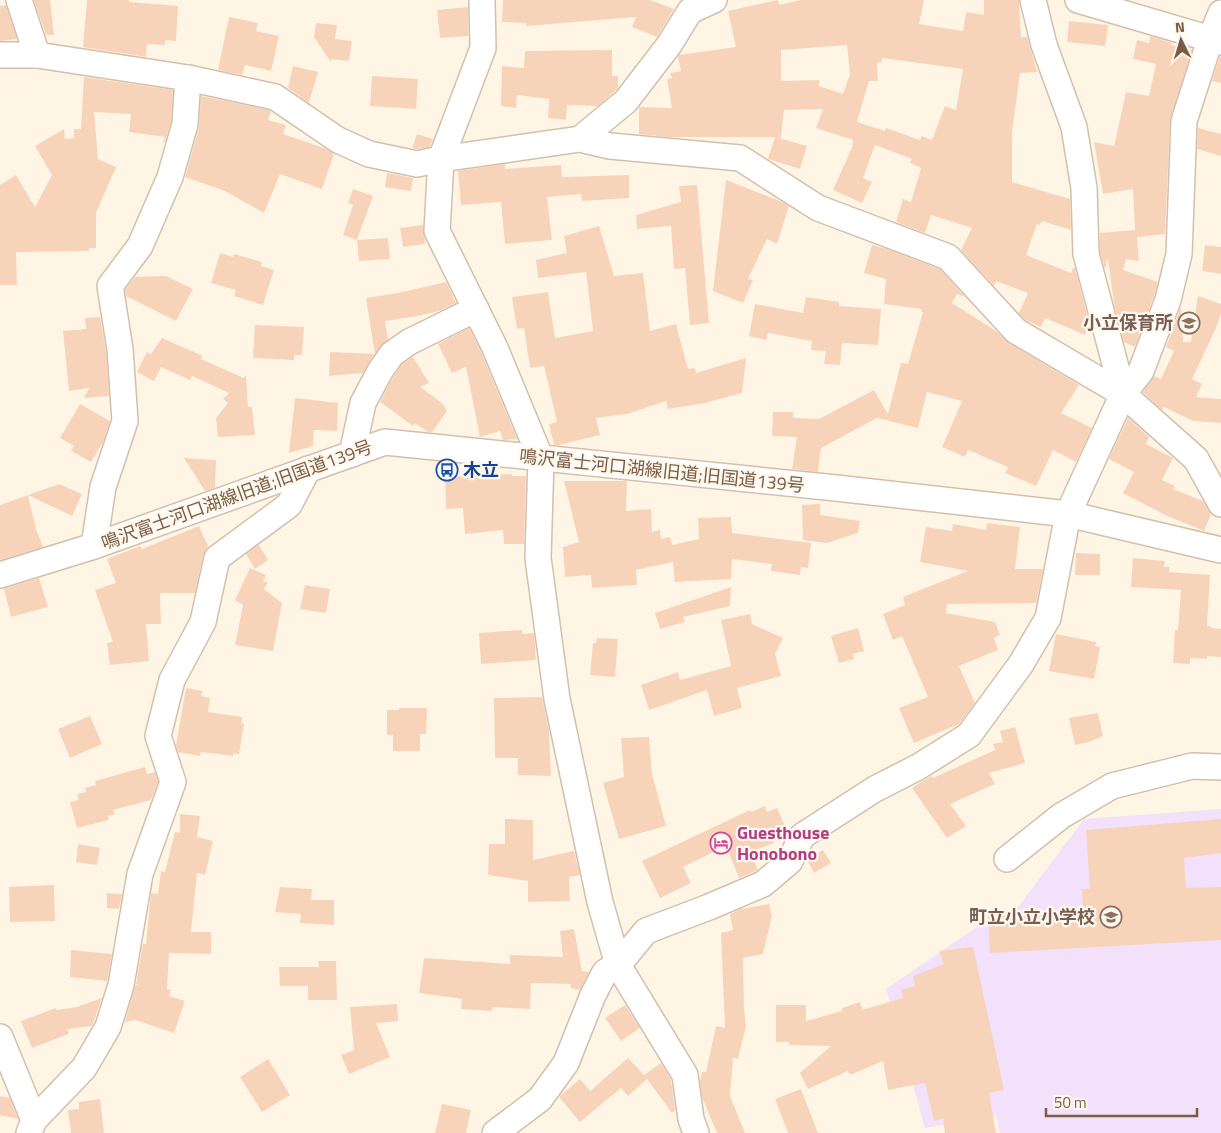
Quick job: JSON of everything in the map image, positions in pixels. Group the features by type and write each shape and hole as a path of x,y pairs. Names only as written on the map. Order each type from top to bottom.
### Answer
{"street":[{"path":"19,0 37,55"},
{"path":"482,0 483,48 441,159 437,231 495,348 541,459 538,558 557,699 600,902 618,965 685,1075 690,1119 696,1133"},
{"path":"580,139 626,100 669,45 690,11 714,0"},
{"path":"1034,0 1044,45 1074,128 1084,188 1086,254 1123,394"},
{"path":"1078,0 1216,41"},
{"path":"495,1133 540,1099 566,1063 605,972 618,965 646,930 763,884 790,861 802,836 875,789 918,767 969,735 1021,664 1048,618 1068,514 1123,394 1141,371 1168,300 1180,254 1184,121 1216,41 1221,13"},
{"path":"0,56 37,55 188,78 275,97 338,140 368,154 417,164 580,139 610,146 740,158 818,208 948,257 1016,332 1123,394 1196,459 1221,504"},
{"path":"94,546 103,486 125,421 120,348 110,286 140,246 170,177 185,124 188,78"},
{"path":"352,454 363,403 380,371 392,354 409,342 476,309"},
{"name":"鳴沢富士河口湖線旧道;旧国道139号","path":"0,575 94,546 385,442 1068,514 1221,550"},
{"path":"0,1037 32,1126 84,1068 108,1027 121,985 140,874 173,782 158,736 172,680 203,622 217,558 289,505 308,469"},
{"path":"1007,859 1061,816 1112,786 1192,766 1221,767"}],"shaded area":[{"path":"1221,809 1221,1133 1000,1133 996,1115 925,1128 886,989 984,922 1015,911 1084,819"}],"building":[{"path":"34,0 50,0 54,35 46,35"},
{"path":"87,0 129,0 129,2 178,6 176,41 165,40 165,45 147,44 146,57 83,47"},
{"path":"503,0 650,0 674,9 657,37 632,27 636,17 526,26 526,23 502,22"},
{"path":"778,0 779,5 801,0 924,0 919,24 963,31 966,12 984,15 984,0 1019,0 1021,37 1027,37 1037,72 1020,73 1012,133 1012,182 1070,199 1071,230 1042,221 1040,225 1037,224 1026,255 1071,273 1073,268 1075,268 1089,322 1085,335 1045,318 1041,327 1025,320 1019,313 1028,293 996,281 994,286 961,250 972,228 931,215 925,233 896,222 903,199 911,202 921,168 910,163 912,159 875,145 863,178 872,182 862,203 833,190 853,145 853,140 816,128 823,109 784,110 781,138 779,138 807,146 800,169 768,159 775,137 667,137 639,134 639,107 672,108 667,79 672,78 670,73 681,71 679,55 736,47 728,11","holes":["847,45 850,74 843,94 819,86 819,80 781,81 781,50","882,58 963,69 956,110 945,106 932,140 922,136 920,140 886,128 885,131 857,122 869,81 878,81 877,63 882,62"]},
{"path":"6,5 17,39 0,41 0,6"},
{"path":"468,7 468,36 440,38 437,10"},
{"path":"229,17 258,23 256,31 279,36 271,71 245,65 242,75 218,70"},
{"path":"1069,21 1108,25 1105,46 1067,42"},
{"path":"316,23 337,25 335,39 352,41 349,61 332,59 331,62 314,37"},
{"path":"1150,36 1172,43 1171,45 1192,50 1170,120 1165,234 1137,237 1139,261 1126,259 1123,270 1158,282 1135,347 1124,342 1114,304 1108,259 1105,269 1100,252 1100,233 1135,230 1133,189 1103,194 1094,142 1114,146 1126,92 1149,96 1156,64 1133,59 1137,40 1149,43"},
{"path":"612,50 612,76 618,76 618,88 598,106 567,105 566,120 548,118 549,99 517,95 516,108 501,106 502,66 524,68 525,51"},
{"path":"1221,56 1221,83 1212,81"},
{"path":"293,66 318,72 309,103 288,88"},
{"path":"372,76 418,79 416,109 370,106"},
{"path":"84,77 173,90 171,122 165,142 163,142 165,137 129,132 131,114 94,112 98,159 116,167 96,213 96,248 89,248 89,251 16,252 17,285 0,285 0,185 16,175 35,207 52,175 35,146 64,129 65,139 74,138 74,129 81,129"},
{"path":"201,96 269,110 271,112 268,120 286,125 283,134 324,148 334,154 322,189 280,174 264,213 225,191 185,177 199,128"},
{"path":"1198,128 1221,134 1221,156 1197,149"},
{"path":"417,134 433,139 430,147 412,148"},
{"path":"505,164 505,169 561,165 562,177 629,175 629,198 582,201 581,194 547,197 552,240 505,244 501,202 461,205 458,171"},
{"path":"387,173 413,178 411,191 385,187"},
{"path":"726,180 789,206 777,244 767,239 748,279 753,280 743,303 713,291"},
{"path":"697,185 709,323 690,325 685,268 674,269 671,226 637,229 636,215 681,202 679,186"},
{"path":"353,189 373,196 357,240 343,235 353,205 348,203"},
{"path":"423,225 425,244 403,247 400,228"},
{"path":"599,226 614,276 643,273 650,331 676,324 688,369 695,368 696,373 746,358 742,393 705,403 668,409 666,401 627,414 596,418 600,435 554,445 549,424 557,422 544,366 530,368 524,328 517,329 512,297 548,292 555,338 593,331 586,272 538,278 536,260 567,253 564,236"},
{"path":"388,238 390,259 359,261 357,240"},
{"path":"872,245 940,269 965,297 957,294 952,303 996,331 1009,343 1079,385 1061,413 1092,428 1076,462 1053,450 1036,486 1005,473 1008,467 968,450 965,457 942,447 962,401 927,392 918,428 877,418 821,448 818,472 792,469 797,437 772,436 773,412 793,412 793,418 819,419 874,390 888,414 901,363 908,364 923,312 921,312 922,309 884,304 886,279 864,273"},
{"path":"1205,245 1221,247 1221,274 1202,271"},
{"path":"220,253 233,257 234,254 262,262 261,266 274,270 263,305 234,296 236,290 211,283"},
{"path":"166,276 193,289 176,321 126,296 125,290 135,277"},
{"path":"446,282 456,303 439,311 385,321 388,340 375,354 366,298"},
{"path":"1198,296 1221,304 1221,314 1216,328 1192,379 1202,384 1196,397 1221,399 1221,423 1193,421 1164,407 1162,410 1143,392 1154,376 1161,379 1174,351 1166,347 1181,307 1183,342 1191,342"},
{"path":"806,297 839,302 839,306 881,309 878,345 842,343 840,365 824,364 826,351 811,350 812,341 768,333 766,340 749,336 755,304 803,313"},
{"path":"100,317 106,351 109,396 84,398 89,388 69,391 63,331 86,329 85,318"},
{"path":"255,325 304,327 302,355 294,355 294,360 253,358"},
{"path":"469,328 482,354 517,439 503,440 500,431 480,437 466,367 452,373 438,344"},
{"path":"162,338 203,356 201,359 244,378 246,375 248,407 252,407 255,435 218,437 216,418 228,403 223,399 229,393 192,376 190,380 161,367 154,381 137,372 147,352 151,354"},
{"path":"330,352 374,354 363,373 329,376"},
{"path":"413,357 429,383 420,387 442,403 447,411 432,432 428,432 415,423 413,426 380,402 402,364"},
{"path":"295,398 338,403 337,431 314,430 313,446 289,453"},
{"path":"80,404 110,421 103,442 91,462 71,451 74,446 60,438"},
{"path":"1128,418 1149,437 1146,444 1173,458 1162,480 1175,486 1173,489 1203,501 1211,514 1204,531 1167,516 1123,493 1134,472 1109,459"},
{"path":"184,458 216,460 215,488 205,491"},
{"path":"512,474 512,476 526,476 524,544 504,544 503,530 465,534 463,508 446,509 445,477"},
{"path":"564,481 627,481 626,511 651,509 652,532 660,530 661,539 670,537 672,545 699,539 698,518 731,517 732,533 811,543 808,568 801,567 800,575 771,571 772,564 732,559 731,579 675,582 673,562 636,570 637,585 592,588 591,575 565,577 563,547 579,542"},
{"path":"59,484 82,494 72,516 28,495"},
{"path":"28,495 36,529 43,547 0,560 0,505"},
{"path":"820,504 820,515 860,521 858,533 827,543 803,540 802,505"},
{"path":"987,523 1020,527 1015,569 1043,569 1036,603 947,604 946,613 995,622 1000,635 994,638 998,650 959,666 975,703 959,724 914,743 899,708 928,697 902,636 893,640 883,614 905,605 903,597 968,571 920,562 926,527 952,531 953,524 986,530"},
{"path":"199,526 208,546 203,555 195,593 160,593 161,624 146,624 149,661 110,665 107,643 113,642 95,590 116,583 107,559 140,546 142,549"},
{"path":"259,545 268,560 255,569 246,554"},
{"path":"1076,553 1100,554 1100,575 1075,575"},
{"path":"1133,558 1165,561 1164,567 1170,567 1169,572 1210,575 1207,626 1221,629 1221,657 1207,656 1207,659 1190,658 1190,664 1173,663 1175,630 1178,630 1181,590 1131,587"},
{"path":"250,568 266,575 263,581 268,583 264,589 282,603 273,651 235,645 243,605 235,600"},
{"path":"39,578 48,607 11,617 4,589"},
{"path":"305,585 330,589 326,613 300,609"},
{"path":"731,587 730,606 683,617 685,622 660,629 655,613"},
{"path":"750,614 752,624 783,638 775,654 781,676 737,688 742,708 714,716 707,690 649,710 641,685 678,672 680,680 731,666 721,620"},
{"path":"858,628 864,651 853,654 854,659 839,663 831,636"},
{"path":"522,630 522,634 534,633 536,660 481,664 479,633"},
{"path":"1056,634 1096,642 1095,646 1100,647 1094,679 1049,671"},
{"path":"597,638 618,639 615,677 590,675 593,643 596,643"},
{"path":"186,688 203,691 201,696 210,698 208,712 242,717 241,723 244,724 239,754 233,753 233,756 201,752 200,756 178,752 176,745"},
{"path":"542,697 549,731 551,776 518,775 518,758 495,758 494,698"},
{"path":"399,708 427,708 426,734 420,734 420,751 393,751 393,735 387,735 387,710 399,710"},
{"path":"1098,713 1103,736 1075,745 1069,718"},
{"path":"90,716 102,744 70,758 58,729"},
{"path":"1015,727 1025,763 989,773 995,784 950,804 966,826 947,838 912,788 931,776 933,778 995,750 993,744 1003,742 1000,731"},
{"path":"649,737 652,774 666,826 619,839 603,783 624,777 621,738"},
{"path":"145,767 147,774 155,772 158,782 151,800 113,810 115,814 108,816 109,820 77,828 70,802 79,800 77,794 86,792 85,788 96,785 95,781"},
{"path":"765,806 767,812 777,808 788,833 773,839 774,843 750,852 758,870 739,878 726,846 683,867 691,883 660,898 642,861 750,810 751,812"},
{"path":"180,814 200,816 197,837 213,841 205,875 197,873 191,932 211,932 211,954 169,953 167,989 171,990 169,996 185,1001 174,1033 135,1020 125,1022 135,986 139,984 136,984 143,944 146,944 151,893 158,894 161,871 165,872 175,832 180,833"},
{"path":"505,819 533,820 533,860 574,851 580,875 569,877 570,901 528,902 528,881 488,875 489,844 505,844"},
{"path":"1221,819 1221,853 1184,858 1186,888 1221,887 1221,940 990,953 988,916 1083,911 1082,889 1090,889 1086,830"},
{"path":"78,844 100,848 97,865 76,862"},
{"path":"823,850 831,863 814,873 807,860"},
{"path":"54,885 55,921 10,922 9,887"},
{"path":"280,887 312,889 311,900 334,900 334,925 300,923 301,914 275,912"},
{"path":"107,893 122,894 119,909 107,908"},
{"path":"769,904 772,916 763,954 743,958 746,1026 738,1059 733,1058 730,1096 745,1133 717,1133 702,1097 700,1082 702,1072 706,1072 716,1026 725,1028 721,933 733,930 730,914 741,909"},
{"path":"574,929 582,971 589,972 580,990 570,988 571,984 531,983 530,1009 493,1007 492,1011 461,1009 462,999 419,993 424,958 510,964 510,955 563,957 560,931"},
{"path":"973,947 1004,1090 989,1093 996,1133 945,1133 943,1119 934,1121 925,1083 888,1090 883,1061 850,1075 848,1071 808,1089 800,1073 831,1046 789,1045 789,1042 776,1042 776,1005 806,1005 806,1021 842,1011 842,1008 860,1002 862,1010 903,998 901,990 915,986 913,976 944,964 939,951"},
{"path":"71,950 112,954 107,981 70,977"},
{"path":"318,961 336,961 337,1000 308,1000 308,986 280,986 279,967 319,967"},
{"path":"102,998 92,1026 67,1029 69,1034 32,1048 21,1021 56,1008 57,1010 77,1007"},
{"path":"397,1004 398,1021 376,1023 390,1057 349,1074 341,1055 354,1050 350,1007"},
{"path":"625,1005 640,1028 621,1041 605,1018"},
{"path":"628,1058 644,1075 661,1063 671,1080 675,1110 672,1113 647,1079 628,1096 621,1088 580,1122 559,1097 580,1079 590,1091"},
{"path":"268,1059 290,1095 262,1112 240,1077"},
{"path":"801,1089 818,1133 788,1133 775,1099"},
{"path":"0,1096 10,1098 18,1119 0,1115"},
{"path":"100,1099 104,1133 71,1133 68,1110 79,1109 79,1102"},
{"path":"442,1104 471,1110 466,1133 435,1133"}],"place":[{"name":"小立保育所","path":"1189,323"},
{"name":"木立","path":"447,470"},
{"name":"Guesthouse Honobono","path":"721,843"},
{"name":"町立小立小学校","path":"1111,917"}]}
